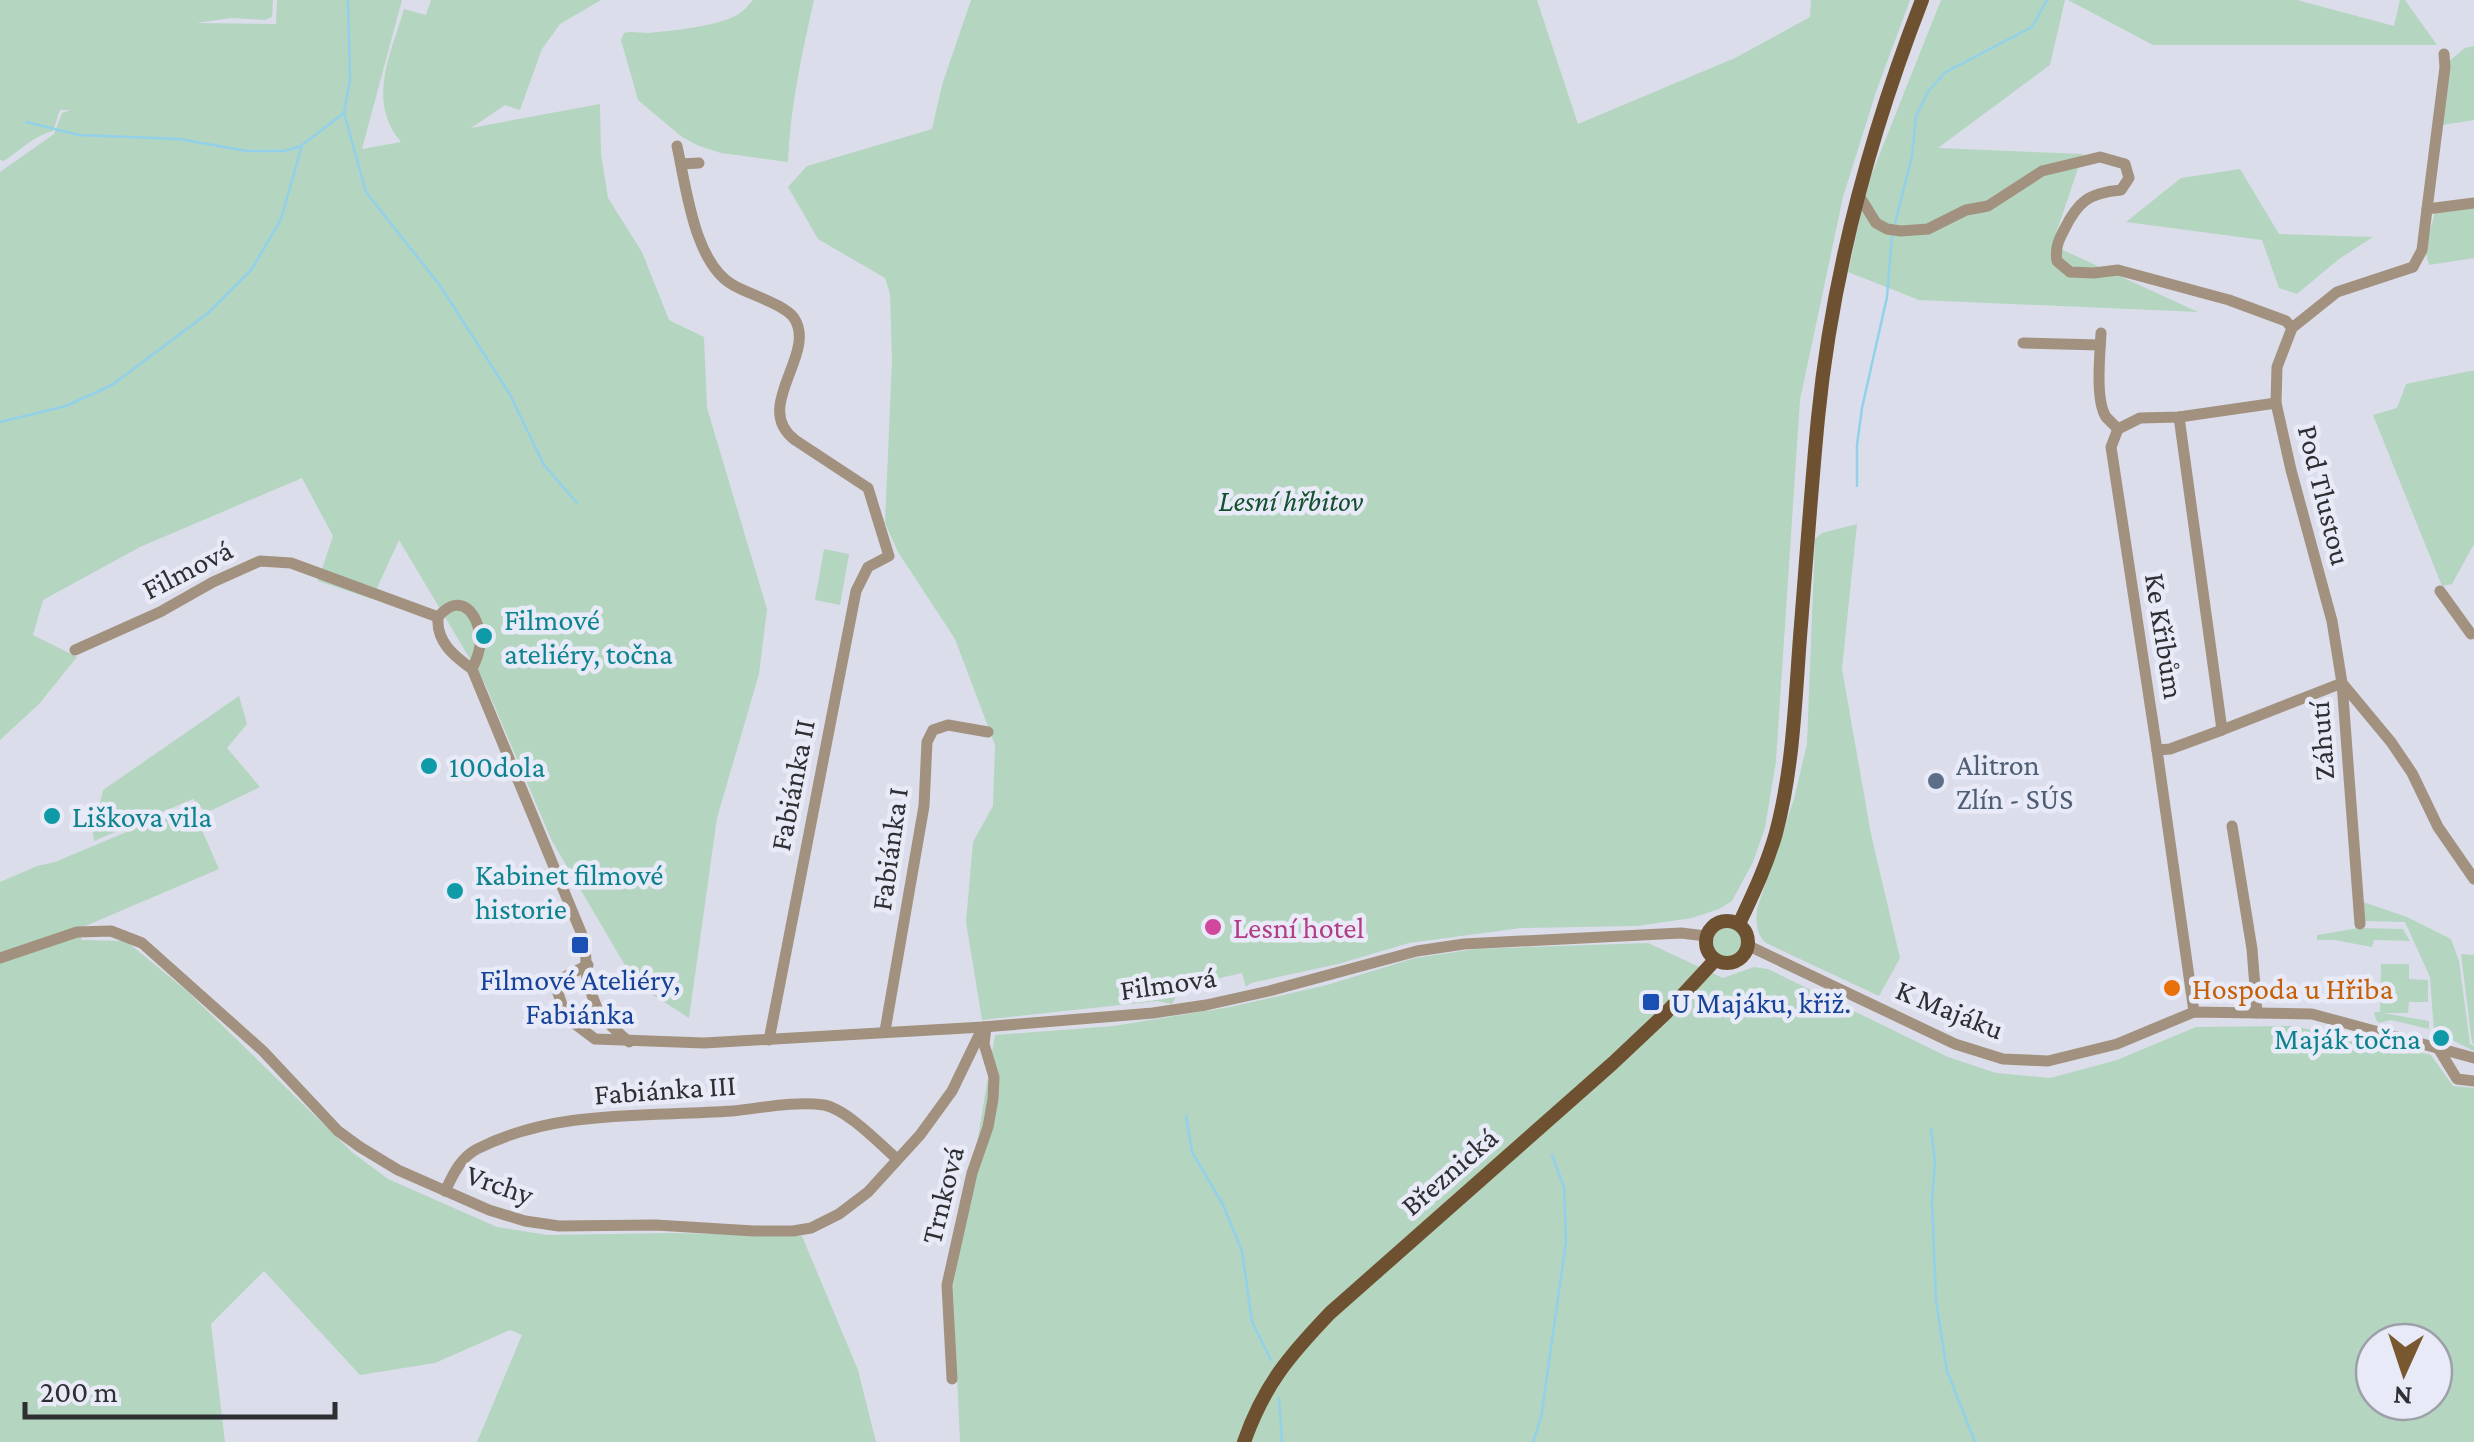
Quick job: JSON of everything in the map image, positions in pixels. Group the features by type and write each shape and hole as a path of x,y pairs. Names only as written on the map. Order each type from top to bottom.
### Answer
{"main road":[{"path":"1739,924 1764,869 1786,789 1818,417 1840,279 1858,194 1889,90 1922,0"},
{"path":"1715,960 1708,951 1706,936 1718,923 1739,924 1746,932 1749,946"},
{"name":"Březnická","path":"1244,1442 1264,1394 1288,1358 1330,1313 1613,1063 1715,960 1725,964 1736,962 1749,946"}],"street":[{"path":"1858,194 1876,223 1887,229 1928,229 1966,210 1988,206 2042,171 2100,157 2124,164 2129,178 2121,190 2102,192 2077,206 2055,250 2056,261 2070,272 2118,270 2229,300 2286,321 2292,328 2337,292 2413,267 2422,250 2444,54"},
{"path":"677,146 681,164 699,163"},
{"name":"Fabiánka II","path":"681,164 700,240 716,271 730,284 788,312 797,324 798,340 780,405 781,424 788,434 868,488 889,556 868,567 856,591 769,1040"},
{"path":"2427,209 2474,203"},
{"name":"Pod Tlustou","path":"2292,328 2277,367 2276,404 2332,622 2342,683"},
{"path":"2023,343 2101,339 2104,410 2106,418 2118,429 2140,418 2276,404"},
{"path":"2178,417 2222,730"},
{"name":"Ke Křibům","path":"2118,429 2111,447 2194,1012"},
{"name":"Filmová","path":"75,650 160,612 260,560 291,563 438,617"},
{"path":"2440,591 2473,634"},
{"name":"Filmová","path":"472,669 478,657 480,630 475,617 462,605 453,605 438,617 436,624 442,642 472,669 585,942 587,982 600,1016 630,1042"},
{"path":"2342,683 2412,773 2438,827 2474,878"},
{"name":"Záhutí","path":"2157,750 2222,730 2342,683 2360,924"},
{"name":"Fabiánka I","path":"885,1031 924,806 927,742 933,730 948,725 988,732"},
{"path":"2232,826 2252,948 2257,1013"},
{"name":"Vrchy","path":"0,958 77,932 110,931 142,943 263,1052 338,1131 398,1170 489,1210 558,1226 656,1224 754,1231 811,1228 839,1214 868,1192 920,1135 952,1091 984,1027"},
{"name":"Filmová","path":"588,965 556,981 556,987 566,1017 595,1039 704,1043 1122,1016 1206,1005 1416,950 1464,944 1681,933 1706,936"},
{"name":"K Majáku","path":"1749,946 1955,1044 2003,1059 2048,1061 2116,1044 2194,1012 2312,1014 2474,1058"},
{"name":"Trnková","path":"952,1379 947,1286 993,1099 994,1077 984,1044 984,1027"},
{"path":"2438,1048 2457,1079 2474,1081"},
{"name":"Fabiánka III","path":"445,1191 462,1160 475,1150 548,1123 585,1118 828,1105 897,1158"}],"green space":[{"path":"0,0 273,0 272,17 265,20 232,18 196,23 276,24 277,0 402,0 362,149 401,142 385,110 383,94 388,60 404,9 426,15 431,0 601,0 560,24 542,49 520,110 505,105 471,128 600,104 601,154 608,198 642,252 669,320 704,337 707,408 767,609 759,674 717,818 689,1018 636,984 552,841 485,684 399,540 372,599 318,581 333,536 302,478 140,547 43,600 33,635 77,657 39,704 0,740 0,172 54,134 62,113 70,110 60,110 53,131 0,160"},
{"path":"753,0 814,0 794,101 788,162 721,153 682,137 638,100 621,40 627,32 668,31 717,23 738,15"},
{"name":"Lesní hřbitov","path":"971,0 1537,0 1578,124 1735,58 1810,17 1811,0 1910,0 1843,197 1800,400 1776,761 1765,828 1753,862 1732,901 1692,918 1637,926 1521,928 1409,943 1246,987 1242,973 1185,986 1175,981 1176,997 1172,1004 1157,1001 982,1020 966,922 973,842 993,806 995,745 955,639 898,552 885,523 892,360 890,294 885,278 818,239 788,187 807,166 932,129 942,85"},
{"path":"1941,0 2065,0 2050,65 1938,148 2083,154 2052,245 2198,312 1919,300 1848,272 1867,186"},
{"path":"2068,0 2297,0 2394,26 2400,0 2405,0 2437,45 2153,45"},
{"path":"2474,46 2474,120 2443,125 2447,63 2465,48"},
{"path":"2240,169 2279,234 2373,237 2297,294 2279,288 2262,240 2126,222 2181,178"},
{"path":"2474,207 2474,258 2429,265 2425,250 2435,212"},
{"path":"2474,371 2474,544 2452,584 2442,586 2373,415 2397,408 2406,384"},
{"path":"1857,524 1842,669 1871,834 1900,958 1879,996 1766,943 1757,923 1757,909 1794,799 1807,744 1815,539 1822,533"},
{"path":"824,549 849,554 840,605 815,600"},
{"path":"239,696 247,724 227,748 260,787 206,813 193,799 94,841 103,790"},
{"path":"191,805 219,869 83,927 81,940 126,941 188,992 352,1152 388,1179 497,1227 548,1235 802,1236 858,1370 876,1442 477,1442 522,1335 510,1330 435,1363 360,1375 264,1271 211,1324 225,1442 0,1442 0,882"},
{"path":"2360,901 2407,917 2451,939 2459,961 2474,1051 2434,1031 2430,977 2405,922 2361,921"},
{"path":"1728,927 1738,932 1743,942 1738,952 1728,957 1718,952 1713,942 1718,932"},
{"path":"2359,928 2403,929 2410,941 2374,940 2372,947 2317,940 2317,935"},
{"path":"1648,943 1723,978 1754,967 1768,969 1948,1057 1996,1073 2050,1078 2117,1060 2196,1027 2290,1026 2431,1055 2453,1086 2474,1088 2474,1442 960,1442 953,1287 995,1035 1114,1026 1230,1007 1327,985 1415,958 1476,949"},
{"path":"2461,954 2474,955 2474,1044 2472,1043"},
{"path":"2381,964 2409,964 2409,979 2428,980 2428,1002 2409,1002 2408,1013 2383,1013 2429,1021 2429,1029 2376,1020 2374,1012 2380,1012"}],"waterway":[{"path":"0,422 66,406 112,385 208,313 252,269 281,219 302,145 344,113 350,79 348,0"},
{"path":"1895,223 1912,156 1916,116 1929,90 1946,72 2032,27 2047,0"},
{"path":"344,113 366,192 441,287 509,393 544,465 577,503"},
{"path":"26,122 79,135 179,139 247,151 284,151 301,146"},
{"path":"1857,486 1862,408 1887,297 1892,236"},
{"path":"1186,1116 1192,1152 1222,1203 1242,1251 1252,1322 1271,1360"},
{"path":"1931,1129 1935,1162 1932,1200 1936,1301 1947,1371 1975,1442"},
{"path":"1533,1442 1541,1418 1566,1242 1564,1187 1552,1155"},
{"path":"1279,1398 1282,1442"}],"place":[{"name":"Filmové ateliéry, točna","path":"484,636"},
{"name":"100dola","path":"429,766"},
{"name":"Alitron Zlín - SÚS","path":"1936,781"},
{"name":"Liškova vila","path":"52,816"},
{"name":"Kabinet filmové historie","path":"455,891"},
{"name":"Lesní hotel","path":"1213,927"},
{"name":"Filmové Ateliéry, Fabiánka","path":"580,945"},
{"name":"Hospoda u Hřiba","path":"2172,988"},
{"name":"U Majáku, křiž.","path":"1651,1002"},
{"name":"Maják točna","path":"2441,1038"}]}
